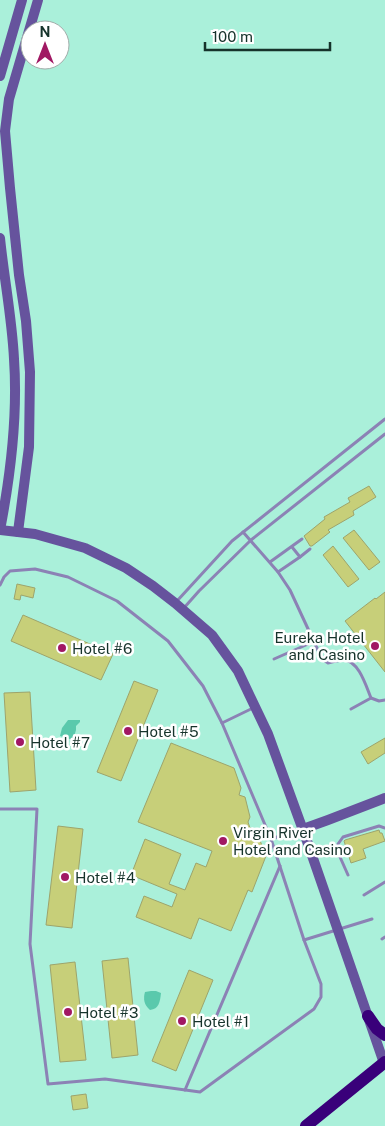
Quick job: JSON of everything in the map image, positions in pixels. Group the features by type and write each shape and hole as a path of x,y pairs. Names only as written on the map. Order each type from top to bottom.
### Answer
{"highway":[{"path":"368,1016 377,1029 385,1035"},
{"path":"306,1126 384,1062"}],"main road":[{"path":"0,76 22,0"},
{"path":"7,531 29,446 30,372 5,132 8,100 38,0"},
{"path":"0,238 14,348 15,422 5,507 7,531"},
{"path":"7,531 35,534 85,548 126,568 179,606 212,635 238,671 268,734 384,1062"},
{"path":"302,828 385,798"}],"lane":[{"path":"179,606 221,552 243,532 385,419"},
{"path":"179,606 199,591 251,540 385,434"},
{"path":"243,532 270,562 290,590 322,659 328,663 344,660 351,662 357,666 371,698 379,701 385,700"},
{"path":"270,562 302,539"},
{"path":"292,547 300,557"},
{"path":"278,572 310,549"},
{"path":"0,585 10,571 35,569 68,577 117,601 168,641 203,686 222,723 271,839 304,940 321,984 320,997 314,1009 200,1092 105,1079 48,1084 30,944 37,809 0,810"},
{"path":"274,659 315,641"},
{"path":"352,709 371,698"},
{"path":"222,723 256,707"},
{"path":"348,875 340,857 338,844 343,837 379,826 385,828"},
{"path":"271,839 302,828"},
{"path":"185,1090 280,866"},
{"path":"364,895 385,882"},
{"path":"304,940 372,919"}],"shaded area":[{"path":"68,720 80,720 76,726 73,740 60,736 62,728"},
{"path":"145,992 161,993 157,1007 150,1010 144,1002 144,997"}],"building":[{"path":"369,486 376,497 353,511 354,515 328,530 330,532 310,546 304,536 325,519 324,517 350,502 348,498"},
{"path":"354,530 380,562 369,570 343,538"},
{"path":"333,546 359,579 348,587 323,555"},
{"path":"17,584 35,588 33,598 21,595 20,600 14,599"},
{"name":"Eureka Hotel and Casino","path":"385,592 385,672 345,621"},
{"name":"Hotel #6","path":"23,615 113,654 101,680 11,641"},
{"name":"Hotel #5","path":"134,681 158,690 121,781 97,772"},
{"name":"Hotel #7","path":"30,692 36,790 10,792 4,693"},
{"path":"385,738 385,753 368,764 361,752"},
{"name":"Virgin River Hotel and Casino","path":"171,743 234,768 241,788 239,795 245,797 250,817 248,822 250,828 256,830 266,856 252,892 248,890 231,931 199,918 191,939 136,917 144,896 172,907 177,894 131,875 145,839 181,854 169,884 185,890 196,863 206,867 212,851 138,822"},
{"name":"Hotel #4","path":"58,826 83,829 72,928 46,925"},
{"path":"379,830 385,841 363,849 366,858 351,863 344,841"},
{"path":"128,958 138,1055 112,1058 102,961"},
{"name":"Hotel #3","path":"75,962 86,1060 60,1062 50,965"},
{"name":"Hotel #1","path":"189,970 213,980 176,1071 152,1061"},
{"path":"86,1094 88,1108 73,1110 71,1096"}],"place":[{"name":"Eureka Hotel and Casino","path":"375,646"},
{"name":"Hotel #6","path":"62,648"},
{"name":"Hotel #5","path":"128,731"},
{"name":"Hotel #7","path":"20,742"},
{"name":"Virgin River Hotel and Casino","path":"223,841"},
{"name":"Hotel #4","path":"65,877"},
{"name":"Hotel #3","path":"68,1012"},
{"name":"Hotel #1","path":"182,1021"}]}
